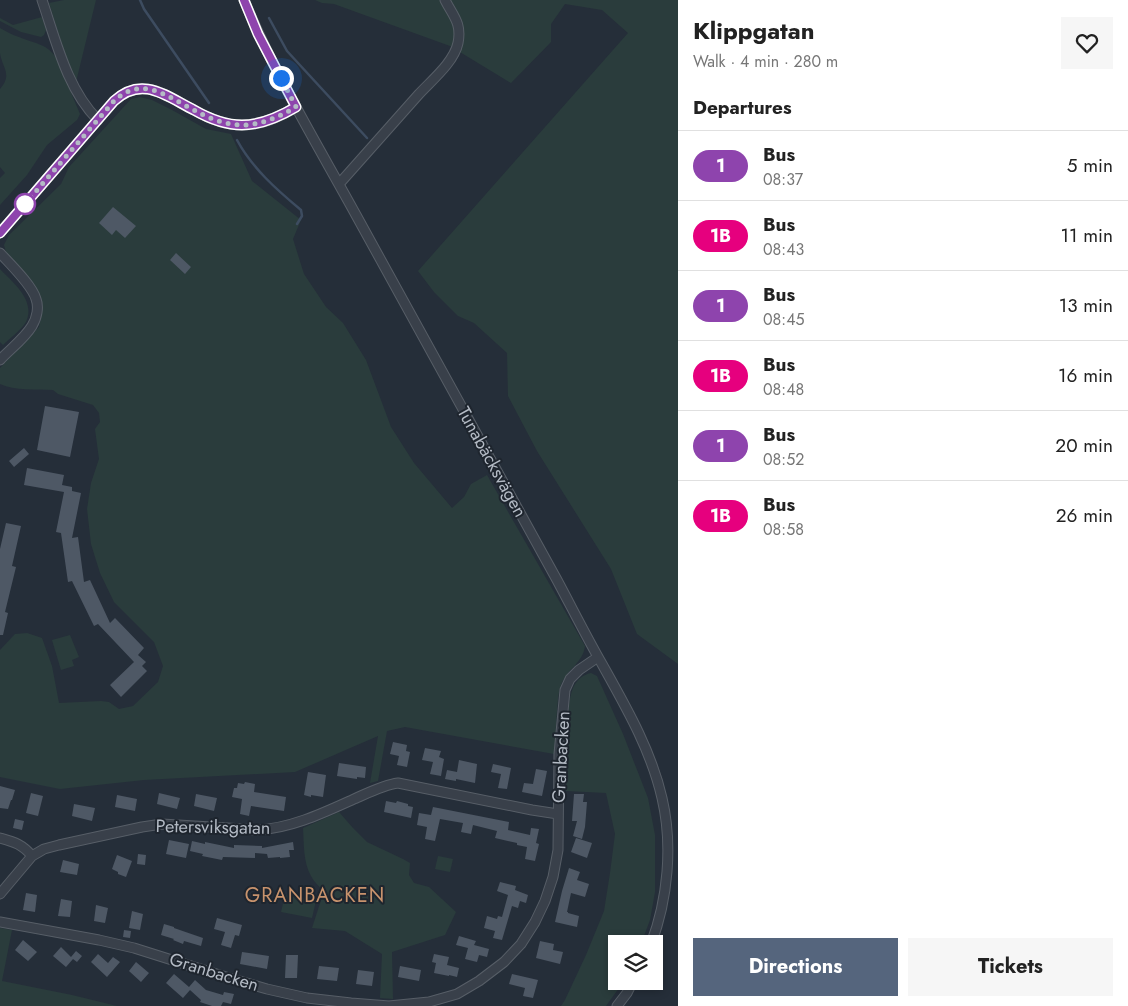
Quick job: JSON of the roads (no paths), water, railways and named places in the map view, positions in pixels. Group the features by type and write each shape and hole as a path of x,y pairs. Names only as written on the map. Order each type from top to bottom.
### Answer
{"street":[{"path":"42,0 72,85 86,107 98,120"},
{"name":"Tunabäcksvägen","path":"244,0 258,34 296,107 518,507 637,730 650,758 662,798 667,827 664,893 654,935"},
{"path":"339,184 452,56 458,42 459,28 457,20 444,0"},
{"path":"0,233 120,95 128,91 137,88 156,90 206,116 241,125 256,124 280,116 296,107"},
{"path":"0,253 25,281 36,298 38,306 33,325 0,360"},
{"name":"Granbacken","path":"0,922 134,948 258,986 307,998 388,1006 429,1002 457,994 479,981 504,962 521,944 535,922 545,901 553,877 558,850 559,754 565,690 570,679 598,657"},
{"name":"Petersviksgatan","path":"0,894 32,856 44,849 58,845 162,824 258,830 274,829 300,822 391,784 398,783 558,814"},
{"path":"0,838 20,844 32,856"},
{"path":"617,1006 628,990"}],"waterway":[{"path":"140,0 144,9 209,103"},
{"path":"269,18 287,51 367,138"},
{"path":"237,140 258,169 301,210 302,216 297,224"}],"district":[{"name":"GRANBACKEN","path":"315,895"}]}
